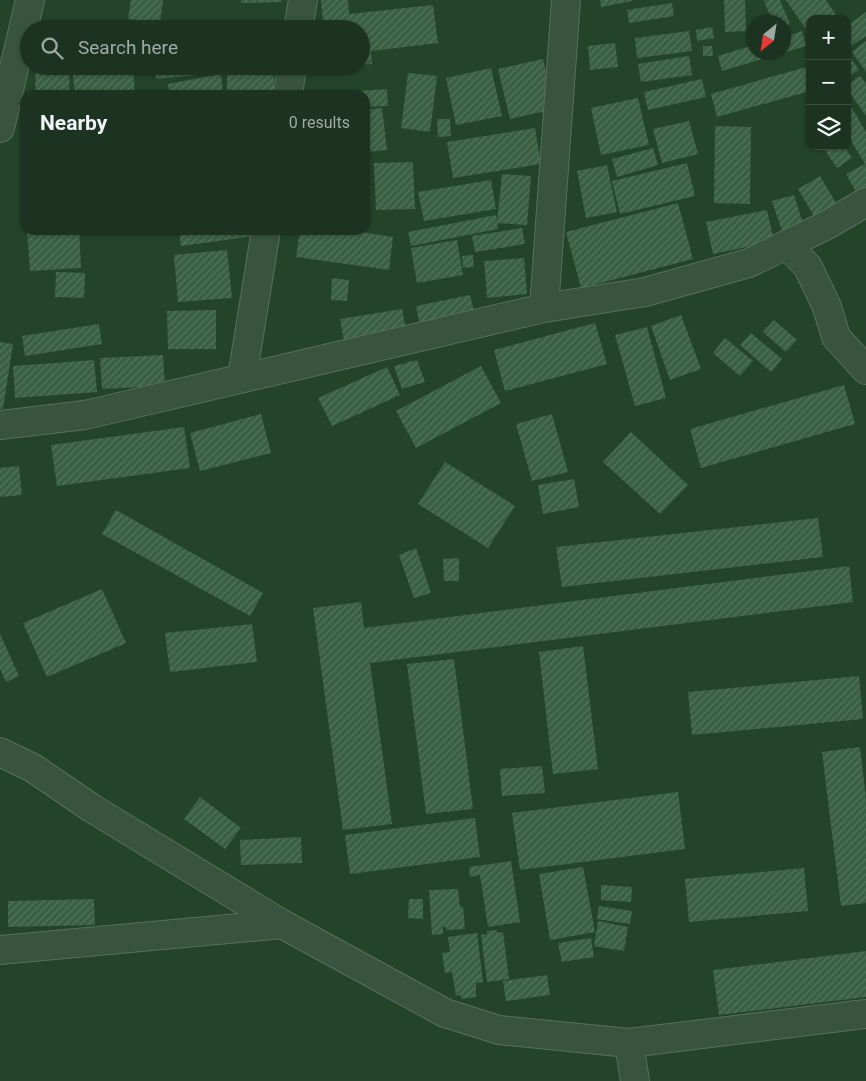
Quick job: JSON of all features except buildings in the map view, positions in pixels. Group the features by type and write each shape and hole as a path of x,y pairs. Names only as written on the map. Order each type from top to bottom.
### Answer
{"street":[{"path":"25,20 30,0"},
{"path":"300,20 303,0"},
{"path":"544,308 566,0"},
{"path":"0,128 20,43"},
{"path":"289,90 291,75"},
{"path":"0,425 85,415 544,308 645,292 749,263 787,245 866,202"},
{"path":"242,378 265,235"},
{"path":"787,245 808,267 827,307 836,337 866,370"},
{"path":"0,752 32,768 93,809 282,924 445,1013 499,1030 629,1044 866,1014"},
{"path":"0,950 282,924"},
{"path":"629,1044 634,1081"}]}
